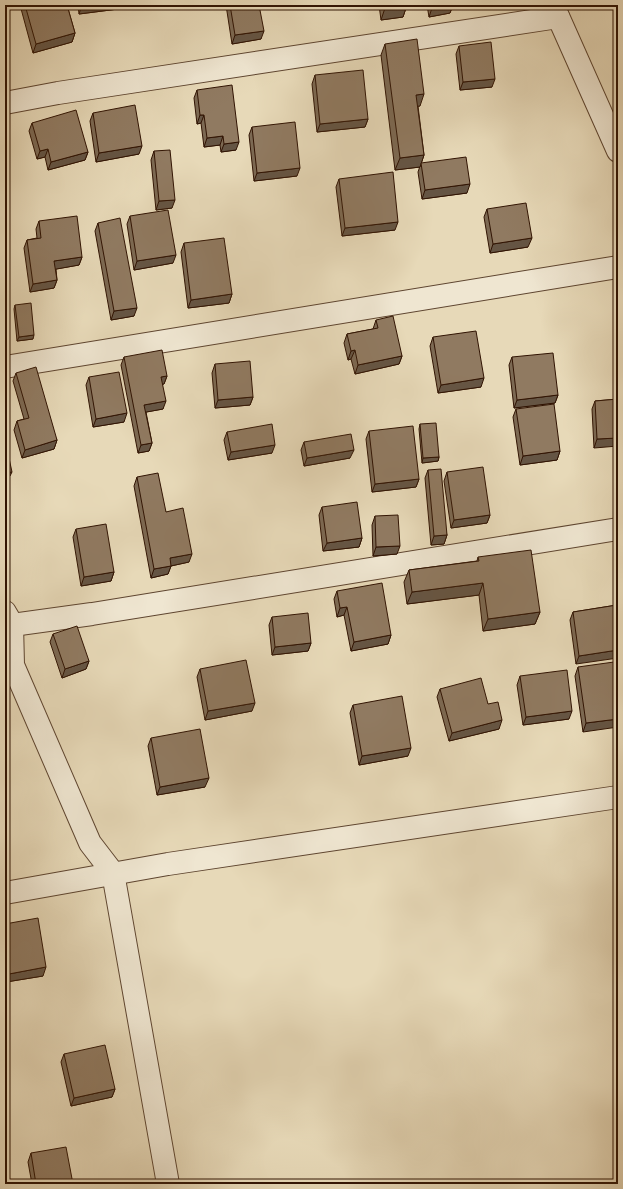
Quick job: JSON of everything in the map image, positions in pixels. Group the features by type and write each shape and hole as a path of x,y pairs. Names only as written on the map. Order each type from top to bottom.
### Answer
{"street":[{"path":"5,102 555,11 618,150"},
{"path":"5,367 618,267"},
{"path":"168,1184 113,873 90,843 13,665 7,621 92,614 618,529"},
{"path":"5,893 113,873 618,797"}],"building":[{"path":"25,5 67,5 75,33 36,44"},
{"path":"230,5 259,5 264,31 235,35"},
{"path":"385,5 407,5 385,8"},
{"path":"431,5 452,5 432,8"},
{"path":"417,39 424,94 416,95 424,155 400,158 385,44"},
{"path":"491,42 495,79 463,82 459,46"},
{"path":"363,70 368,119 320,124 315,75"},
{"path":"232,85 239,142 224,144 223,136 207,138 204,115 200,115 197,90"},
{"path":"135,105 142,146 99,153 93,113"},
{"path":"76,110 88,152 51,162 48,149 40,151 32,123"},
{"path":"295,122 300,168 257,173 252,127"},
{"path":"170,150 175,200 159,201 154,151"},
{"path":"466,157 470,184 425,190 421,163"},
{"path":"393,172 398,222 345,228 339,179"},
{"path":"526,203 532,238 493,244 487,209"},
{"path":"168,210 176,255 137,261 130,216"},
{"path":"77,216 82,257 54,261 57,280 33,284 27,240 41,238 39,221"},
{"path":"120,218 137,308 114,311 98,223"},
{"path":"224,238 232,294 191,300 184,243"},
{"path":"5,252 9,276 5,277"},
{"path":"31,303 34,335 19,337 15,305"},
{"path":"393,316 402,356 358,365 355,350 351,351 347,334 378,328 376,320"},
{"path":"476,331 484,378 441,385 433,337"},
{"path":"162,350 167,376 161,377 166,401 144,405 152,443 141,445 124,357"},
{"path":"553,353 558,395 517,400 512,357"},
{"path":"250,361 253,397 218,400 215,364"},
{"path":"36,367 57,440 25,450 17,421 29,418 16,373"},
{"path":"119,372 127,413 96,419 89,377"},
{"path":"618,399 618,438 597,439 595,401"},
{"path":"554,404 560,451 523,456 516,409"},
{"path":"436,423 439,457 423,458 420,424"},
{"path":"272,424 275,445 231,452 227,432"},
{"path":"413,426 419,479 375,484 369,431"},
{"path":"351,434 354,450 307,458 304,442"},
{"path":"7,449 12,472 5,473 5,450"},
{"path":"483,467 490,515 454,520 447,472"},
{"path":"441,469 447,535 434,536 428,470"},
{"path":"158,473 166,512 183,508 192,554 170,558 171,566 154,569 137,477"},
{"path":"357,502 362,538 327,543 322,507"},
{"path":"398,515 400,546 376,547 375,516"},
{"path":"106,524 114,572 84,577 76,529"},
{"path":"531,550 540,612 488,619 483,583 412,592 409,570 479,561 478,557"},
{"path":"382,583 391,635 354,642 347,607 340,608 337,591"},
{"path":"617,605 618,650 579,656 573,612"},
{"path":"308,613 311,643 275,647 272,617"},
{"path":"77,626 89,661 65,669 53,634"},
{"path":"246,660 255,703 208,711 200,669"},
{"path":"614,662 618,691 618,719 586,723 578,667"},
{"path":"567,670 572,711 526,717 520,676"},
{"path":"481,678 488,704 498,702 502,720 452,733 440,689"},
{"path":"402,696 411,748 362,756 353,705"},
{"path":"200,729 209,778 160,787 151,738"},
{"path":"38,918 46,967 9,974 5,951 5,924"},
{"path":"105,1045 115,1089 74,1098 64,1054"},
{"path":"66,1147 73,1184 36,1184 31,1153"}]}
